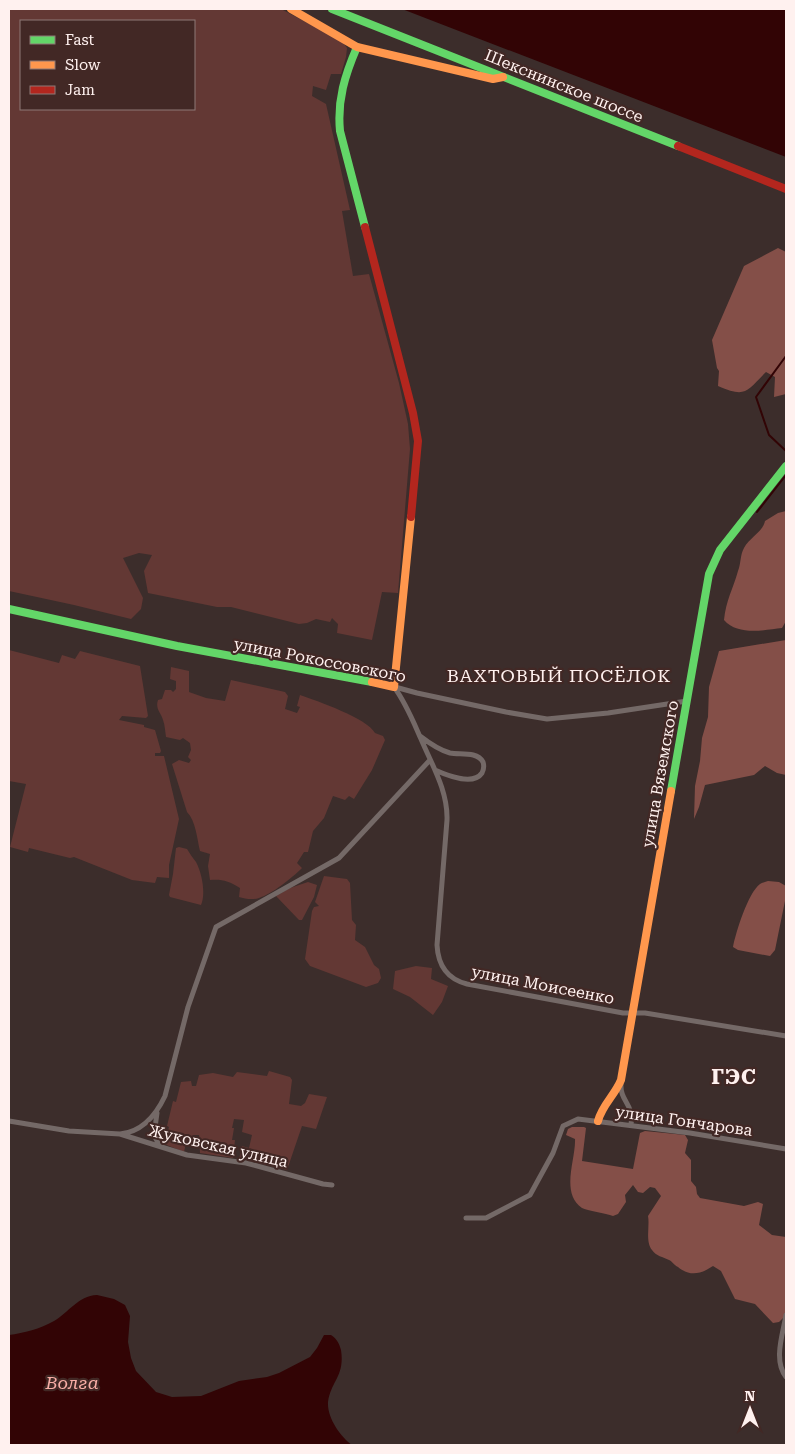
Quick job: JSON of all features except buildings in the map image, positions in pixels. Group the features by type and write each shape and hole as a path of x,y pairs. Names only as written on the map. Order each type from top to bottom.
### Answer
{"street":[{"path":"291,9 358,47 493,79 505,77"},
{"name":"Шекснинское шоссе","path":"332,9 786,189"},
{"path":"358,47 343,81 337,112 340,131 405,379 418,441 416,481 394,687"},
{"name":"улица Вяземского","path":"621,1080 705,589 711,568 725,544 786,466"},
{"name":"улица Рокоссовского","path":"9,608 177,646 354,677 426,695 548,719 608,713 687,701"},
{"name":"улица Моисеенко","path":"394,687 405,704 419,734 444,796 447,814 437,945 438,957 444,971 455,980 467,984 587,1007 645,1013 786,1036"},
{"path":"419,734 446,752 477,756 482,760 484,766 480,775 470,779 435,770"},
{"path":"159,1146 154,1135 154,1124 168,1085 188,1008 216,928 338,858 430,760"},
{"path":"598,1121 601,1108 616,1092 621,1080"},
{"path":"621,1080 621,1092 631,1111 631,1125"},
{"path":"608,1100 618,1098 626,1102"},
{"path":"120,1134 130,1132 141,1126 158,1109"},
{"name":"улица Гончарова","path":"466,1218 486,1218 530,1195 553,1153 563,1126 578,1118 690,1133 786,1149"},
{"name":"Жуковская улица","path":"9,1121 69,1130 120,1134 187,1155 246,1163 332,1185"},
{"path":"786,1315 780,1355 780,1366 786,1377"}],"shaded area":[{"path":"9,9 281,9 342,41 347,48 341,74 331,74 326,90 313,86 312,96 326,104 350,210 342,211 353,276 369,274 399,383 408,424 410,449 398,593 382,592 372,640 337,633 338,624 332,618 330,622 316,619 299,624 231,607 217,607 148,593 144,571 152,555 139,553 123,558 143,598 141,609 131,619 9,591"},
{"path":"778,248 786,252 786,394 774,397 775,377 766,372 745,391 734,392 727,390 718,386 719,371 712,340 744,266"},
{"path":"786,511 786,621 782,628 751,631 736,628 724,620 726,606 743,551 746,544 762,528 765,521 778,513"},
{"path":"786,640 786,775 777,773 765,766 754,775 705,785 694,819 695,786 702,738 708,717 709,687 719,651"},
{"path":"9,650 59,663 62,655 75,659 80,651 140,666 148,716 146,718 122,716 119,720 144,725 144,727 155,730 161,751 160,753 155,753 155,756 164,756 179,819 169,865 169,878 157,877 155,883 132,880 74,857 70,858 29,848 28,852 10,847 26,784 9,781"},
{"path":"171,667 189,671 189,692 206,698 225,701 231,680 285,692 288,696 285,709 297,713 300,707 297,706 300,695 352,716 370,727 375,733 383,736 385,740 372,770 354,799 349,796 345,800 333,796 324,818 313,831 308,852 304,852 297,863 302,868 282,885 259,898 241,898 239,897 240,888 225,881 210,880 208,866 210,854 200,851 194,825 187,812 172,764 179,760 189,763 191,760 188,757 191,750 190,743 183,738 180,740 166,737 164,722 157,706 158,700 162,699 165,690 173,692 176,689 176,681 170,679"},
{"path":"176,848 187,849 198,867 203,889 201,905 170,897 169,895"},
{"path":"324,876 347,879 350,883 352,920 356,925 355,940 365,947 374,965 379,969 381,978 378,983 366,987 310,966 305,959 312,911 314,907 319,906 315,902"},
{"path":"768,881 779,882 786,886 786,896 775,950 770,956 738,950 733,947 747,904 760,884"},
{"path":"308,882 317,885 314,897 302,920 299,920 276,896 290,888"},
{"path":"416,966 432,968 431,979 448,986 442,1002 433,1015 410,997 393,989 395,971"},
{"path":"269,1071 290,1077 292,1080 289,1104 301,1106 305,1103 309,1094 327,1097 316,1129 302,1126 287,1170 246,1160 245,1154 242,1160 239,1159 242,1146 249,1148 252,1135 242,1132 244,1120 234,1119 232,1128 234,1128 232,1140 235,1140 233,1158 200,1153 199,1135 193,1135 192,1139 187,1138 184,1152 164,1144 173,1101 176,1102 181,1082 191,1081 192,1086 196,1086 199,1075 213,1073 233,1077 237,1072 267,1076"},
{"path":"572,1127 586,1128 582,1161 633,1169 640,1133 645,1131 685,1135 688,1140 685,1153 691,1160 691,1181 696,1187 700,1198 744,1206 758,1202 763,1204 759,1225 772,1235 786,1237 786,1321 784,1317 779,1322 773,1323 755,1304 735,1299 721,1271 713,1266 704,1271 691,1273 682,1270 654,1252 648,1238 648,1216 661,1196 655,1188 650,1187 643,1193 638,1192 633,1185 625,1195 626,1202 618,1214 613,1216 582,1208 575,1202 570,1185 575,1139 566,1135 568,1129"}],"water":[{"path":"402,9 786,9 786,157"},
{"name":"Волга","path":"97,1295 114,1299 125,1305 130,1316 128,1342 136,1371 156,1392 172,1397 201,1396 239,1381 267,1377 279,1373 310,1357 324,1335 331,1335 339,1343 342,1359 328,1402 328,1408 332,1421 343,1437 352,1445 9,1445 9,1335 49,1324 84,1298"}],"waterway":[{"path":"786,356 756,397 769,435 786,451"},
{"path":"757,512 786,475"}],"traffic: fast":[{"path":"332,9 678,146"},
{"path":"357,47 343,88 339,120 340,131 365,227"},
{"path":"671,791 709,574 720,550 786,466"},
{"path":"9,609 177,646 372,682"}],"traffic: slow":[{"path":"291,9 357,47 493,79 503,77"},
{"path":"372,682 394,687 411,517"},
{"path":"598,1121 602,1110 621,1080 671,791"}],"traffic: jam":[{"path":"678,146 786,189"},
{"path":"365,227 413,413 418,441 411,517"}],"district":[{"name":"ВАХТОВЫЙ ПОСЁЛОК","path":"559,675"},
{"name":"ГЭС","path":"734,1077"}]}
